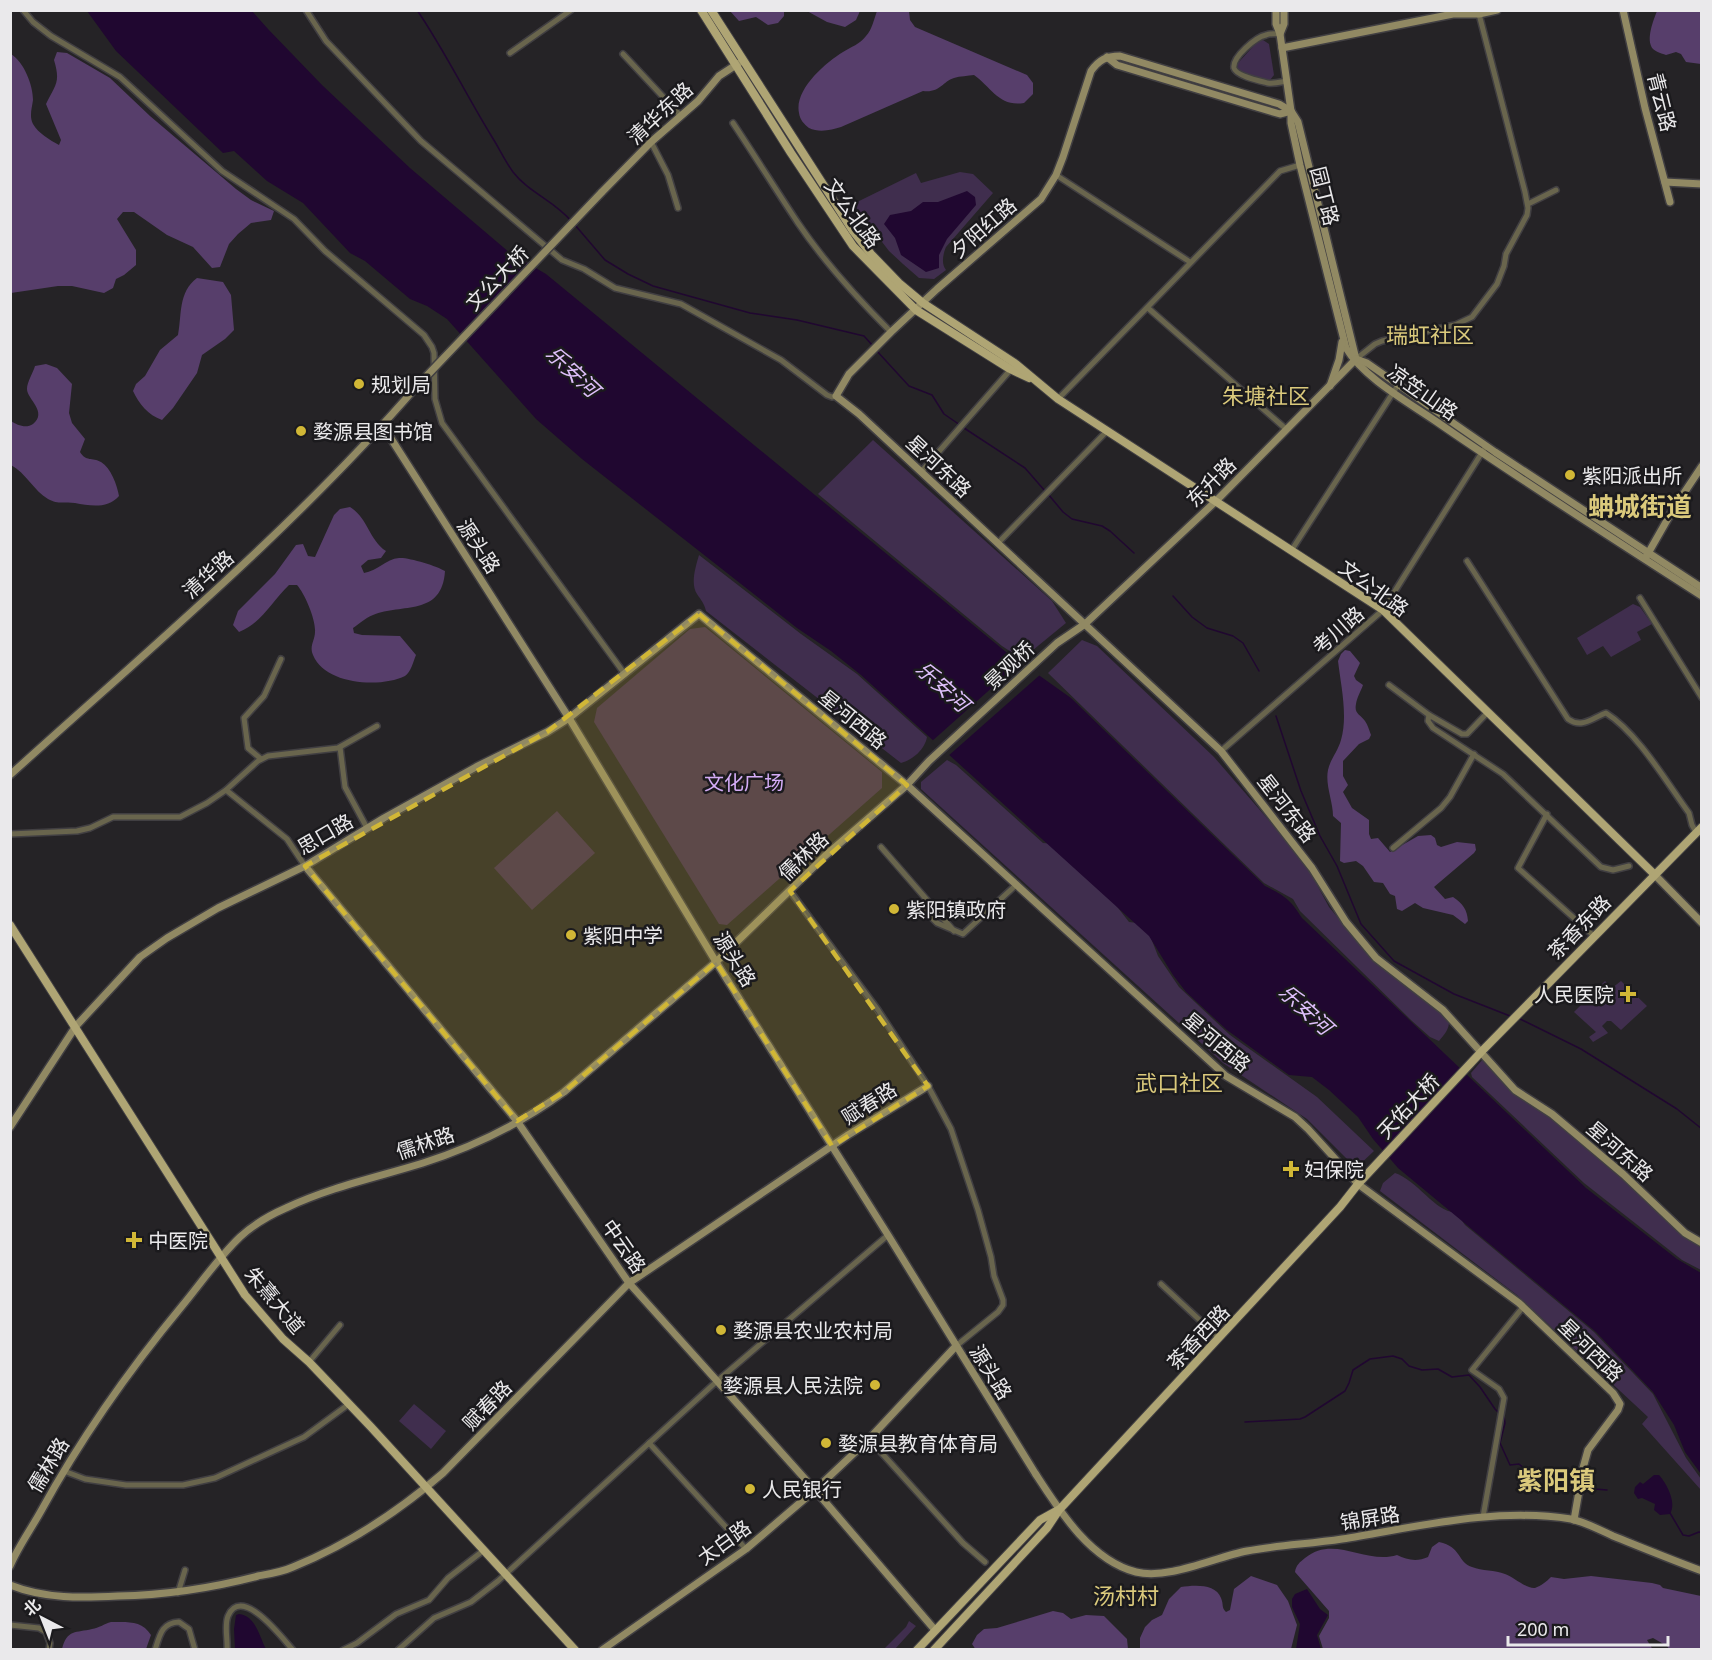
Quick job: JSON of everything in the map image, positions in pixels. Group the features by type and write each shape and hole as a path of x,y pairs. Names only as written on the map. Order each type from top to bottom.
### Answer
{"main road":[{"name":"文公北路","path":"701,10 853,246 916,310 1034,380 1058,399 1383,610 1654,874"},
{"name":"文公北路","path":"711,10 853,231 871,254 899,283 923,303 1013,367"},
{"name":"茶香东路","path":"1482,1052 1699,829"},
{"name":"朱熹大道","path":"10,926 76,1026 237,1285 283,1339 309,1362 427,1487 575,1650"},
{"name":"天佑大桥","path":"1358,1184 1482,1052"},
{"name":"茶香西路","path":"1059,1510 1340,1207 1358,1184"},
{"path":"917,1650 1040,1520 1059,1510"},
{"path":"934,1650 1047,1528 1059,1510"}],"street":[{"path":"23,10 33,22 51,36 120,77 222,171 294,219 326,251 424,335 434,353 435,399 442,423 624,674"},
{"path":"306,10 326,41 421,141 562,260 584,269 615,288 681,304 781,360 826,395 836,396"},
{"path":"510,53 571,10"},
{"name":"园丁路","path":"1276,10 1276,24 1280,34 1291,123 1300,165 1346,348 1356,359"},
{"name":"园丁路","path":"1280,34 1284,24 1284,10"},
{"path":"1282,48 1452,12 1479,14 1497,10"},
{"name":"青云路","path":"1623,10 1645,108 1670,202"},
{"path":"1291,111 1298,122 1356,359 1382,341 1455,325 1472,316 1497,284 1506,254 1527,215 1528,204 1479,14"},
{"path":"1280,34 1266,34 1254,40 1238,56 1233,65 1239,74 1268,83 1287,81"},
{"path":"623,54 681,116"},
{"name":"夕阳红路","path":"836,396 849,374 891,332 1041,199 1056,175 1091,71 1097,62 1107,57 1120,56 1279,104 1291,111"},
{"name":"清华东路","path":"601,192 720,76 743,60"},
{"path":"733,123 810,239 868,309 891,332"},
{"path":"651,142 668,175 678,208"},
{"path":"1058,399 1280,171 1300,165"},
{"path":"1056,175 1190,261"},
{"path":"1665,182 1701,184"},
{"path":"1528,204 1556,190"},
{"name":"文公大桥","path":"417,386 601,192"},
{"path":"1148,308 1286,429"},
{"path":"1329,388 1340,357 1343,337"},
{"name":"东升路","path":"1085,624 1216,501 1356,359"},
{"name":"凉笠山路","path":"1356,359 1362,368 1646,556 1701,596"},
{"path":"921,472 1013,367"},
{"name":"清华路","path":"10,775 291,521 383,426 417,386"},
{"path":"1291,551 1396,389"},
{"name":"星河东路","path":"836,396 859,414 1221,750 1312,868 1358,939 1376,958 1443,1010 1515,1090 1552,1114 1623,1174 1684,1233 1701,1243"},
{"name":"源头路","path":"383,426 569,718 716,962 1059,1510"},
{"path":"998,543 1107,431"},
{"name":"考川路","path":"1221,750 1383,610 1484,449"},
{"path":"1646,556 1701,466"},
{"name":"凉笠山路","path":"1646,556 1701,588"},
{"path":"1467,561 1568,719 1574,723 1583,724 1602,714 1606,713 1611,716 1633,738 1689,813 1692,825 1699,829"},
{"path":"1640,598 1701,698"},
{"name":"思口路","path":"10,1127 76,1026 140,957 218,908 305,866 367,828 476,767 547,732 569,718 699,614"},
{"name":"星河西路","path":"699,614 907,785 1226,1076 1298,1119 1358,1184 1523,1307 1613,1393 1620,1404 1613,1418 1588,1450 1574,1520"},
{"name":"景观桥","path":"907,785 929,761 1058,643 1085,624"},
{"path":"261,759 249,748 244,718 264,696 281,659"},
{"path":"1389,685 1429,715 1464,735 1488,712"},
{"path":"1429,715 1428,721 1433,728 1503,774 1601,867 1613,870 1629,866"},
{"path":"10,834 77,831 90,828 113,817 180,817 226,790 261,759 275,754 340,747 377,726"},
{"path":"340,747 345,787 367,828"},
{"path":"1393,848 1441,808 1450,797 1474,754"},
{"name":"儒林路","path":"10,1566 82,1441 150,1345 221,1257 242,1235 287,1207 342,1187 424,1163 462,1148 517,1121 564,1092 716,962 825,856 907,785"},
{"path":"226,790 287,839 305,866"},
{"path":"1546,814 1518,868 1594,936"},
{"path":"881,847 956,932"},
{"name":"中云路","path":"305,866 517,1121 629,1283 815,1490 935,1630"},
{"path":"1654,874 1701,923"},
{"path":"925,910 937,923 963,934 1017,884"},
{"path":"790,891 878,1010 928,1086 951,1130 978,1210 994,1276 1004,1300 998,1312 956,1346"},
{"name":"赋春路","path":"10,1585 36,1594 89,1597 178,1593 291,1568 329,1551 366,1530 427,1487 480,1438 629,1283 832,1146 928,1086"},
{"path":"398,1650 434,1618 471,1602 506,1574 716,1382 888,1235"},
{"path":"1161,1284 1219,1338"},
{"path":"1483,1517 1501,1418 1503,1394 1472,1370 1523,1307"},
{"path":"309,1362 340,1325"},
{"name":"太白路","path":"602,1650 746,1549 815,1490 869,1439 956,1346"},
{"path":"64,1471 85,1479 126,1485 183,1485 215,1478 304,1437 349,1404"},
{"path":"869,1439 963,1543 985,1562"},
{"path":"649,1443 746,1549"},
{"name":"锦屏路","path":"1059,1510 1079,1533 1106,1557 1124,1568 1138,1572 1150,1573 1188,1567 1247,1551 1483,1517 1546,1517 1574,1520 1701,1571"},
{"path":"343,1650 357,1643 396,1614 429,1600 448,1578 484,1550"},
{"path":"178,1593 185,1570"},
{"path":"227,1650 228,1617 233,1611 244,1606 260,1614 293,1650"},
{"path":"155,1650 163,1628 167,1624 179,1622 189,1629 195,1650"},
{"path":"10,1625 39,1628 46,1632 50,1650"}],"highlighted area":[{"path":"699,614 907,785 790,891 928,1086 832,1146 716,962 564,1092 517,1121 305,866 547,732"}],"green space":[{"path":"1263,40 1269,44 1274,75 1270,80 1264,80 1238,72 1238,63 1258,41"},
{"path":"960,172 973,174 993,193 946,247 943,265 946,270 934,279 919,278 889,251 853,204 916,173 921,183"},
{"path":"873,440 1052,601 1066,623 1022,659 1002,646 818,494"},
{"path":"699,555 857,674 927,737 921,750 901,763 706,611 694,585 694,574"},
{"path":"1633,604 1640,607 1652,624 1637,632 1641,640 1611,657 1603,646 1587,655 1577,638"},
{"name":"文化广场","path":"705,627 882,772 882,788 727,925 719,924 594,722 597,708 690,629"},
{"path":"1082,640 1097,646 1214,757 1304,861 1329,907 1372,959 1449,1019 1448,1028 1439,1041 1430,1037 1412,1021 1300,911 1293,899 1264,883 1048,673"},
{"path":"947,760 956,765 1043,843 1055,844 1108,895 1129,922 1138,923 1149,933 1158,956 1179,987 1230,1035 1317,1097 1374,1151 1356,1168 1307,1119 1223,1063 921,789 921,782"},
{"path":"557,811 595,853 532,910 494,868"},
{"path":"1605,981 1612,988 1621,981 1647,1006 1621,1030 1611,1021 1607,1021 1602,1026 1608,1033 1593,1042 1589,1037 1596,1032 1574,1012"},
{"path":"1483,1059 1701,1244 1701,1270 1682,1260 1584,1183 1472,1077 1471,1073"},
{"path":"1395,1173 1411,1182 1442,1208 1456,1212 1465,1225 1594,1332 1653,1394 1686,1458 1701,1479 1701,1490 1642,1424 1648,1417 1517,1295 1380,1191 1383,1183"},
{"path":"414,1404 446,1431 431,1449 399,1421"},
{"path":"909,1621 916,1626 895,1649 884,1649 906,1627"}],"shaded area":[{"path":"730,11 784,11 784,16 778,23 768,25 756,17 739,21"},
{"path":"807,11 860,11 856,20 845,27 827,22"},
{"path":"877,11 909,11 910,20 915,27 1027,75 1033,83 1033,94 1024,103 1008,102 996,95 974,75 961,76 937,89 923,91 841,127 821,131 809,128 802,122 799,113 801,95 806,86 828,63 864,39 870,31"},
{"path":"1657,11 1701,11 1701,64 1686,62 1681,54 1676,52 1666,55 1653,49 1650,35"},
{"path":"57,52 67,53 110,78 150,116 236,189 251,200 274,211 271,220 251,223 229,244 220,267 212,268 193,247 167,235 134,212 123,212 117,219 136,250 136,265 116,279 113,288 104,293 72,286 58,286 11,293 11,54 24,68 29,81 33,94 31,115 33,124 48,139 59,145 61,140 46,104 56,84 57,74 54,60"},
{"path":"197,278 223,282 231,295 234,330 202,355 197,373 162,420 144,408 133,391 160,350 178,335 184,297"},
{"path":"46,364 57,368 72,384 69,413 72,423 85,439 80,452 87,458 101,462 111,472 119,496 110,503 93,506 52,501 43,496 11,465 11,421 27,426 33,424 37,419 38,410 28,393 27,386 35,366"},
{"path":"350,507 361,517 376,541 386,551 381,558 368,560 361,566 364,573 399,558 422,562 445,571 437,596 429,602 373,615 353,628 354,633 362,635 400,636 416,655 407,674 395,680 369,683 354,681 329,673 319,665 312,652 314,621 297,585 289,585 261,617 247,628 239,632 233,625 238,611 275,574 296,545 303,544 308,556 315,557 334,515 340,509"},
{"path":"1345,650 1350,651 1360,663 1354,676 1363,685 1356,710 1366,723 1371,735 1343,761 1343,776 1348,785 1343,792 1352,808 1369,820 1371,839 1378,838 1390,852 1418,836 1431,835 1441,847 1457,842 1475,844 1474,853 1434,887 1445,899 1453,897 1462,905 1468,921 1465,924 1453,915 1423,908 1415,903 1402,911 1397,909 1395,896 1390,894 1383,883 1374,882 1363,866 1356,861 1344,863 1340,861 1341,823 1333,816 1327,776 1343,731 1343,701 1338,661"},
{"path":"1439,1542 1452,1547 1467,1565 1505,1574 1531,1588 1539,1586 1551,1577 1564,1579 1591,1576 1652,1583 1663,1588 1701,1596 1701,1649 1669,1649 1653,1638 1647,1640 1653,1650 1323,1649 1319,1636 1329,1618 1329,1611 1295,1572 1301,1561 1316,1551 1327,1549 1385,1557 1397,1555 1416,1560 1428,1557 1432,1547"},
{"path":"1251,1576 1277,1585 1288,1601 1297,1625 1291,1649 1140,1649 1140,1638 1145,1627 1162,1615 1169,1599 1181,1587 1209,1587 1218,1593 1226,1612 1230,1610 1234,1589"},
{"path":"1053,1611 1063,1613 1071,1619 1086,1615 1104,1616 1127,1639 1128,1649 976,1650 972,1644 984,1629 997,1628"},
{"path":"111,1622 139,1624 147,1630 151,1635 146,1649 62,1649 69,1635"}],"water":[{"name":"乐安河","path":"87,11 252,11 322,85 410,168 510,253 546,274 1006,652 1071,698 1265,886 1290,902 1302,918 1586,1188 1677,1259 1701,1273 1701,1474 1685,1452 1674,1425 1653,1392 1596,1332 1398,1168 1358,1117 1329,1090 1312,1077 1289,1075 1227,1030 1186,992 1149,936 861,675 797,628 582,459 536,419 447,319 427,306 410,299 365,261 350,253 303,203 267,181 234,151 223,153 116,51"},
{"path":"967,191 975,197 976,205 947,239 939,255 939,268 926,272 901,255 895,238 884,224 890,215 911,211 923,202 938,202"},
{"path":"1654,1475 1659,1475 1670,1494 1672,1510 1670,1514 1660,1515 1654,1510 1655,1504 1642,1498 1638,1499 1634,1493 1635,1487 1640,1482 1643,1484"},
{"path":"1307,1589 1320,1609 1328,1615 1317,1635 1321,1649 1296,1649 1300,1624 1292,1607 1292,1599 1295,1594"},
{"path":"236,1615 249,1618 253,1623 266,1649 235,1649 234,1629"}],"pier":[{"path":"1023,660 1041,674 947,757 931,742"}],"waterway":[{"path":"417,10 513,172 572,222"},
{"path":"575,225 605,260 653,286 750,313 797,320 864,336 873,346"},
{"path":"876,350 909,386 932,395 944,414 960,425"},
{"path":"964,428 1025,468 1045,491"},
{"path":"1048,494 1072,519 1102,526 1134,553"},
{"path":"1173,596 1192,617 1207,628 1233,636 1243,643 1259,671"},
{"path":"1276,716 1301,791 1320,836 1337,866 1361,924 1394,961 1454,994 1510,1016"},
{"path":"1518,1018 1581,1049 1677,1109 1702,1129"},
{"path":"1245,1422 1305,1417 1345,1391 1353,1370 1370,1359 1393,1356 1402,1359 1409,1366 1422,1370 1438,1369 1452,1377 1469,1375 1500,1414"},
{"path":"1504,1416 1505,1423 1500,1443 1510,1465 1519,1464 1533,1476 1561,1475 1578,1487"},
{"path":"1582,1488 1607,1490"},
{"path":"1670,1513 1683,1535 1702,1533"}],"place":[{"name":"规划局","path":"359,384"},
{"name":"婺源县图书馆","path":"301,431"},
{"name":"紫阳派出所","path":"1570,475"},
{"name":"紫阳镇政府","path":"894,909"},
{"name":"紫阳中学","path":"571,935"},
{"name":"人民医院","path":"1628,994"},
{"name":"妇保院","path":"1291,1169"},
{"name":"中医院","path":"134,1240"},
{"name":"婺源县农业农村局","path":"721,1330"},
{"name":"婺源县人民法院","path":"875,1385"},
{"name":"婺源县教育体育局","path":"826,1443"},
{"name":"人民银行","path":"750,1489"}],"district":[{"name":"瑞虹社区","path":"1430,334"},
{"name":"朱塘社区","path":"1266,395"},
{"name":"蚺城街道","path":"1640,506"},
{"name":"武口社区","path":"1179,1082"},
{"name":"紫阳镇","path":"1556,1480"},
{"name":"汤村村","path":"1126,1595"}]}
